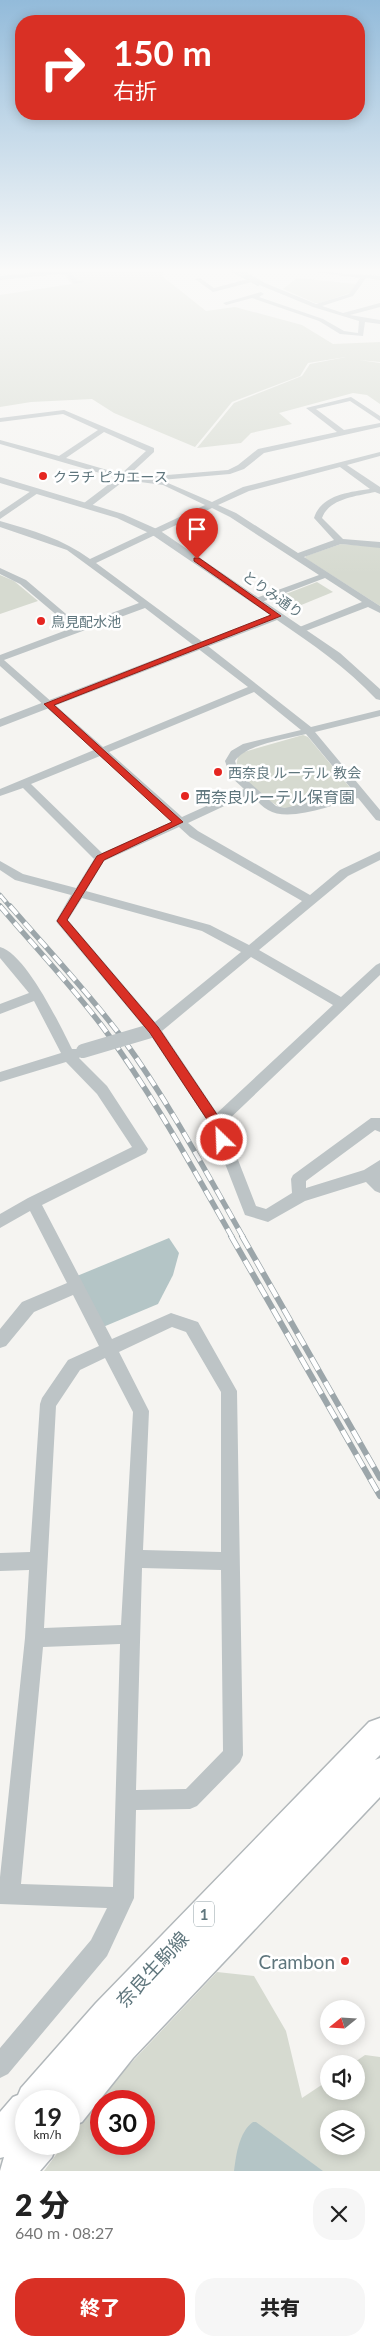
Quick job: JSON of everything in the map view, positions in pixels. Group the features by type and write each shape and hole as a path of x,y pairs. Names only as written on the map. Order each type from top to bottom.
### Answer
{"main road":[{"name":"奈良生駒線","path":"43,2090 114,2008 380,1733"},
{"name":"奈良生駒線","path":"80,2096 121,2046 380,1774"},
{"path":"0,2140 15,2123"},
{"path":"16,2171 30,2155"}],"street":[{"path":"343,433 310,408 351,399 380,419"},
{"path":"0,420 64,412 151,450 123,477 87,505"},
{"path":"139,479 230,472 241,467 261,451 380,426"},
{"path":"60,459 104,430"},
{"path":"0,442 123,477 165,483 232,515 380,610"},
{"path":"90,562 246,488 380,454"},
{"path":"340,464 379,490"},
{"name":"とりみ通り","path":"0,480 120,516 155,532 342,660 380,696"},
{"path":"340,541 322,524 318,518 319,511 324,505 337,499 379,490"},
{"path":"0,516 37,491"},
{"path":"0,524 62,545 90,562 201,645 309,730 380,817"},
{"path":"297,557 340,541 380,545"},
{"path":"0,571 23,582 78,629"},
{"path":"256,600 326,575"},
{"path":"300,630 369,603"},
{"path":"146,604 0,659 194,834 311,901"},
{"path":"0,723 277,616"},
{"path":"0,793 255,688"},
{"path":"361,794 296,812 284,812 272,808 251,790 234,774 230,762 235,753 247,746 380,713"},
{"path":"24,783 100,858"},
{"path":"251,790 100,858 62,921 154,1030 216,1123 250,1211 268,1216 300,1196 374,1170 380,1187"},
{"path":"0,1076 154,1030 344,873 380,854"},
{"path":"0,865 19,877 206,928 341,1002"},
{"path":"0,951 6,964 37,996 141,1149 32,1202 0,1222"},
{"path":"216,1123 341,1002 380,968"},
{"path":"0,1009 37,996"},
{"path":"300,1196 298,1179 376,1122 380,1126"},
{"path":"0,2066 99,1948 123,1898 130,1634 141,1411 78,1286 32,1202"},
{"path":"0,1341 28,1307 78,1286"},
{"path":"123,1898 4,1894 34,1638 48,1404 74,1366 171,1320 192,1327 229,1392 233,1755 190,1799 126,1800"},
{"path":"135,1559 230,1561"},
{"path":"0,1562 40,1561"},
{"path":"34,1638 130,1634"}],"shaded area":[{"path":"0,372 302,372 300,376 232,402 195,447 114,413 92,399 31,402 0,407"},
{"path":"304,372 380,372 380,404 367,395 353,393 279,413 292,424 251,433 241,443 197,448 234,403 302,376"},
{"path":"341,544 380,547 380,606 305,558 306,556"},
{"path":"0,575 14,581 38,601 0,614"},
{"path":"317,582 333,592 289,610 273,599"},
{"path":"303,735 308,737 352,790 351,793 303,807 285,808 278,806 268,799 239,773 236,767 238,756 244,752"},
{"path":"169,1238 179,1253 173,1275 158,1304 103,1327 77,1276"},
{"path":"217,1972 254,1976 286,2031 302,2098 320,2086 320,2100 365,2100 365,2055 380,2057 380,2171 44,2171 56,2155 80,2155 80,2122 90,2108 90,2155 155,2155 155,2090 105,2090"},
{"path":"256,2122 323,2171 234,2171 241,2138 248,2126"}],"railway":[{"path":"0,895 11,908"},
{"path":"1,908 0,906 77,995 120,1051 170,1129 232,1237"},
{"path":"10,906 82,988 140,1063 171,1111 243,1237"},
{"path":"231,1236 380,1496"},
{"path":"242,1236 380,1478"}],"place":[{"name":"クラチ ピカエース","path":"43,476"},
{"name":"鳥見配水池","path":"41,621"},
{"name":"西奈良 ルーテル 教会","path":"218,772"},
{"name":"西奈良ルーテル保育園","path":"185,796"},
{"name":"Crambon","path":"345,1961"}],"route":[{"path":"197,559 277,616 48,704 179,822 100,858 62,921 154,1030 216,1123 222,1140"}]}
